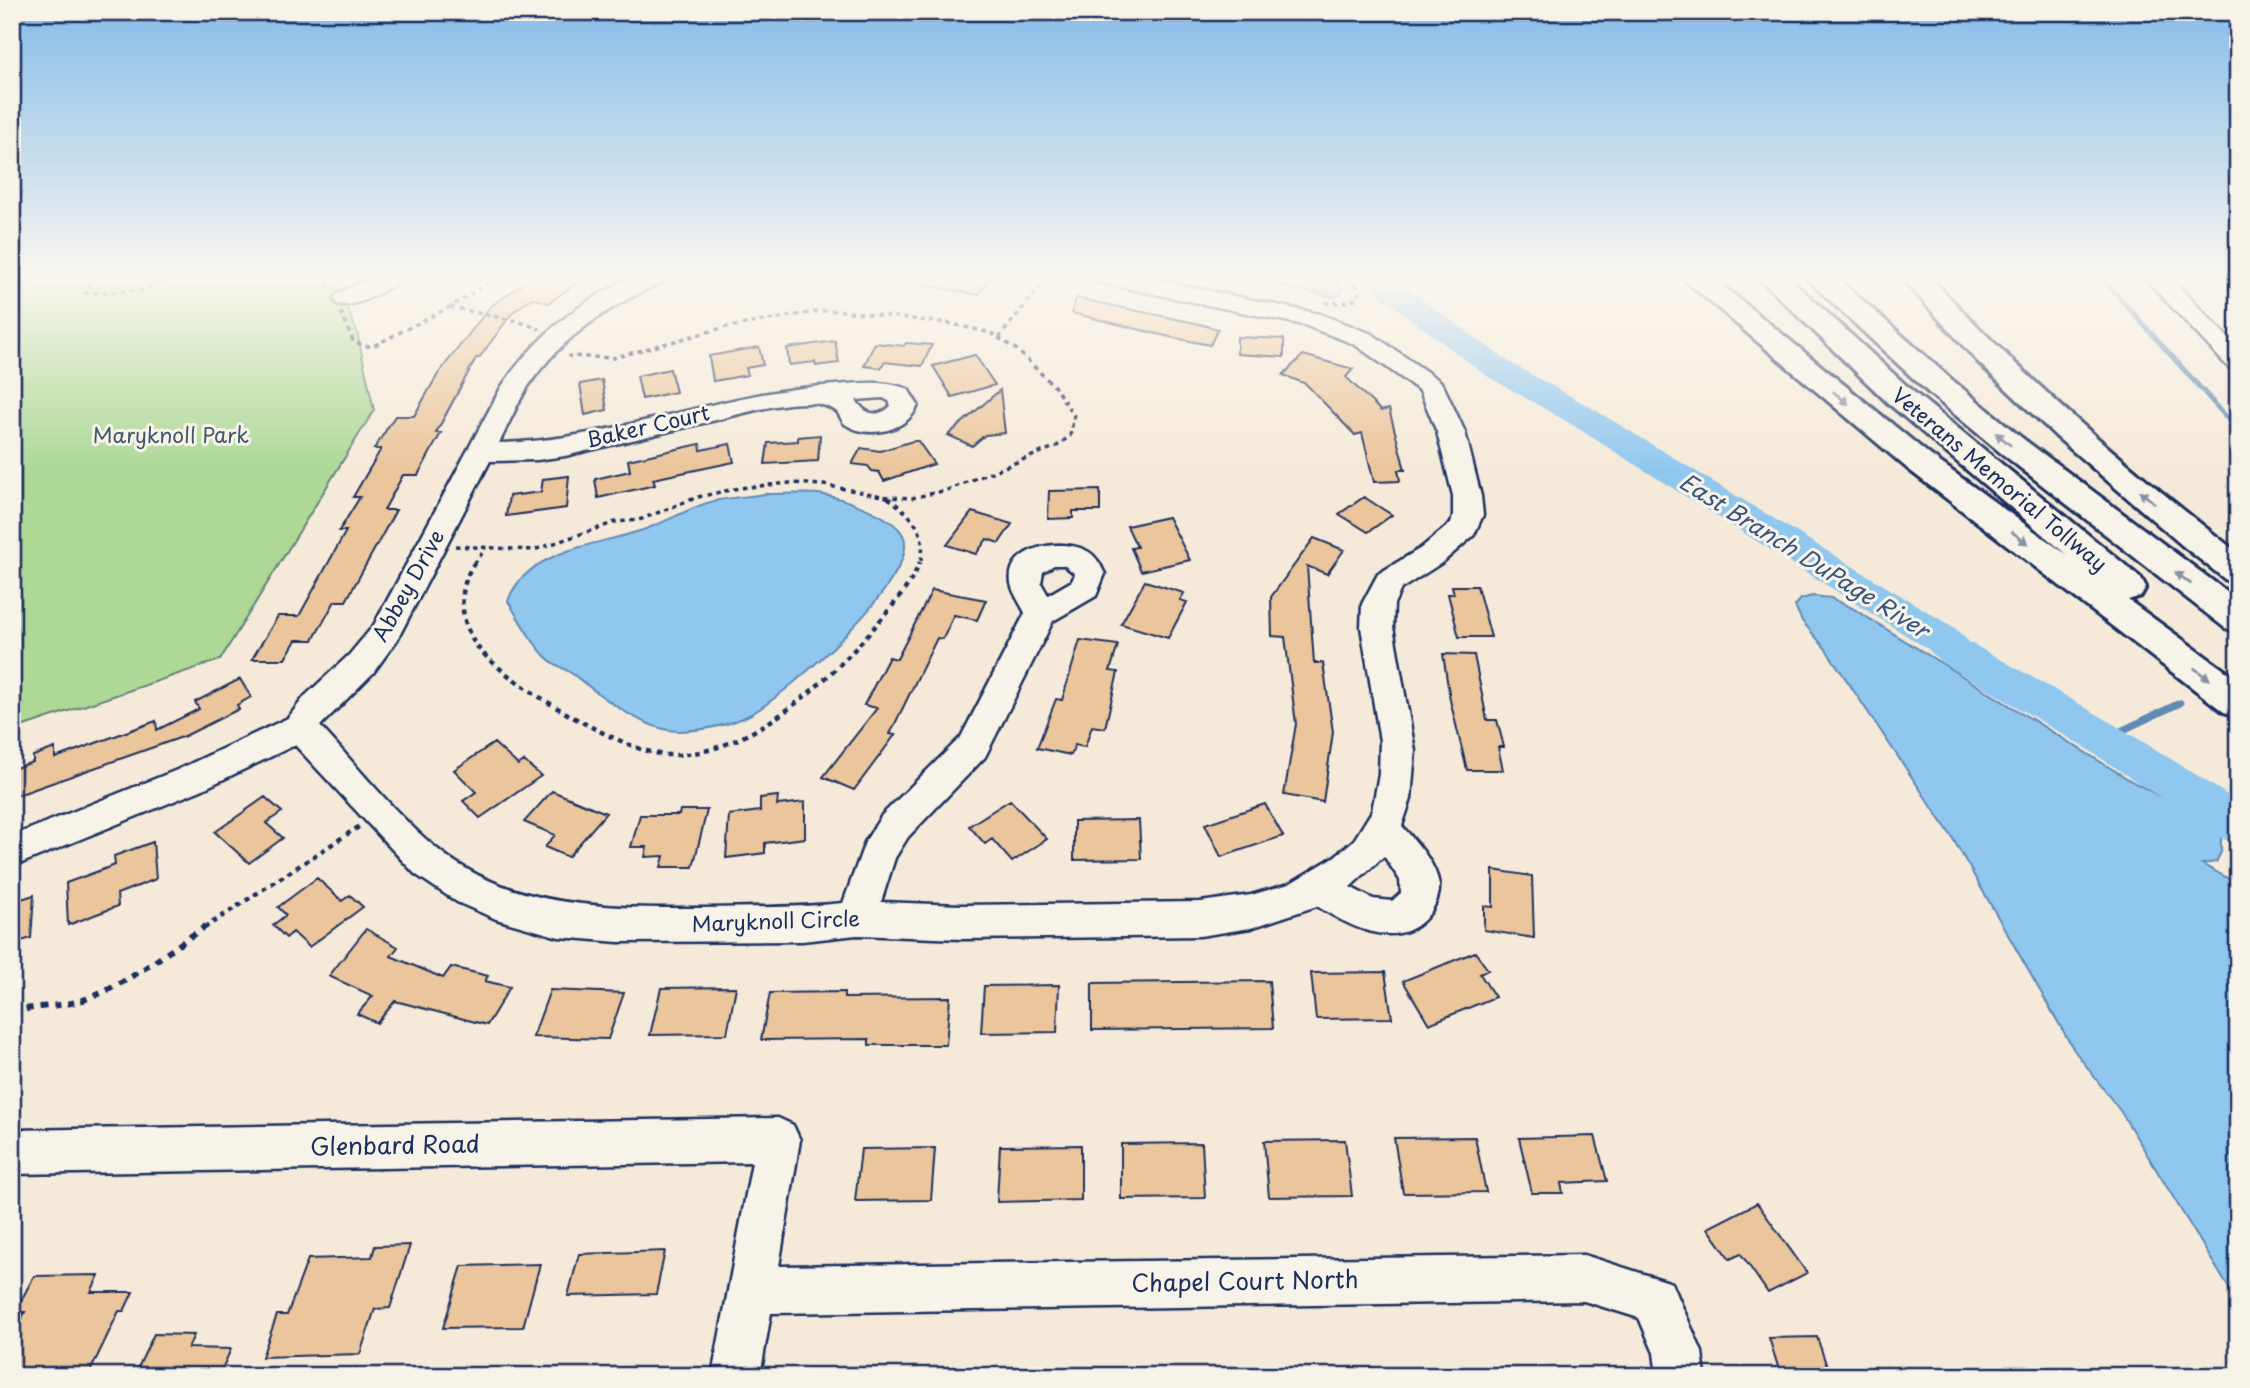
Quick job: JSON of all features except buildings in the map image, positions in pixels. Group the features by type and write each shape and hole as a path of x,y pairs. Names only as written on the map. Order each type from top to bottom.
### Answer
{"highway":[{"path":"1772,341 1919,462 2238,701"},
{"name":"Veterans Memorial Tollway","path":"1838,341 1964,453 2150,605 2238,670"},
{"name":"Veterans Memorial Tollway","path":"1890,341 2011,445 2238,619"},
{"path":"1976,341 2060,421 2238,571"}],"street":[{"name":"Abbey Drive","path":"12,852 189,780 300,727 317,705 361,664 386,632 515,386 554,341"},
{"name":"Maryknoll Circle","path":"300,727 428,863 470,890 509,907 559,919 632,925 802,924 857,918 961,922 1224,917 1273,907 1318,887 1358,860 1384,829 1395,790 1398,760 1377,627 1378,604 1389,582 1432,555 1464,528 1468,515 1467,496 1451,432 1431,387 1366,341"},
{"path":"2217,341 2238,363"},
{"name":"Baker Court","path":"481,452 537,452 748,404 815,394"},
{"path":"857,918 878,853 912,808 955,768 973,747 1041,613"},
{"path":"1318,887 1377,918 1391,918 1414,907 1420,897 1421,885 1417,874 1384,829"},
{"name":"Glenbard Road","path":"12,1152 778,1140 751,1290"},
{"name":"Chapel Court North","path":"751,1290 1584,1278 1655,1300 1678,1352 1681,1376"},
{"path":"736,1376 751,1290"}],"path":[{"path":"352,341 364,346 373,346 383,341"},
{"path":"543,341 548,345 614,358 676,341"},
{"path":"433,544 518,551 551,546 616,522 639,520 698,497 739,488 790,483 824,485 887,497 912,498 947,490 1057,446 1070,436 1074,416 1054,386 1017,350 1003,341"},
{"path":"485,548 466,578 461,602 470,639 496,667 554,705 626,743 661,755 687,755 733,741 793,709 832,676 909,585 919,565 923,542 913,520 887,497"},
{"path":"12,1012 30,1006 76,1002 114,986 379,814"}],"green space":[{"name":"Maryknoll Park","path":"12,341 359,341 374,410 220,660 12,730"}],"water":[{"path":"766,494 819,494 865,508 897,528 903,535 904,553 893,577 848,633 768,703 734,722 699,730 680,731 638,719 547,658 508,601 517,584 529,571 562,553 645,529 707,503"},
{"path":"1812,596 1831,598 1852,608 2133,782 2186,810 2238,827 2238,838 2226,834 2221,836 2221,852 2216,862 2202,864 2238,884 2238,1303 2121,1112 2074,1050 1952,837 1825,648 1802,621 1795,606 1801,599"}],"waterway":[{"name":"East Branch DuPage River","path":"1460,341 1498,369 1578,414 1942,639 1955,652 2099,735 2238,826"},
{"path":"2158,341 2238,430"},
{"path":"2102,740 2180,703"}]}
